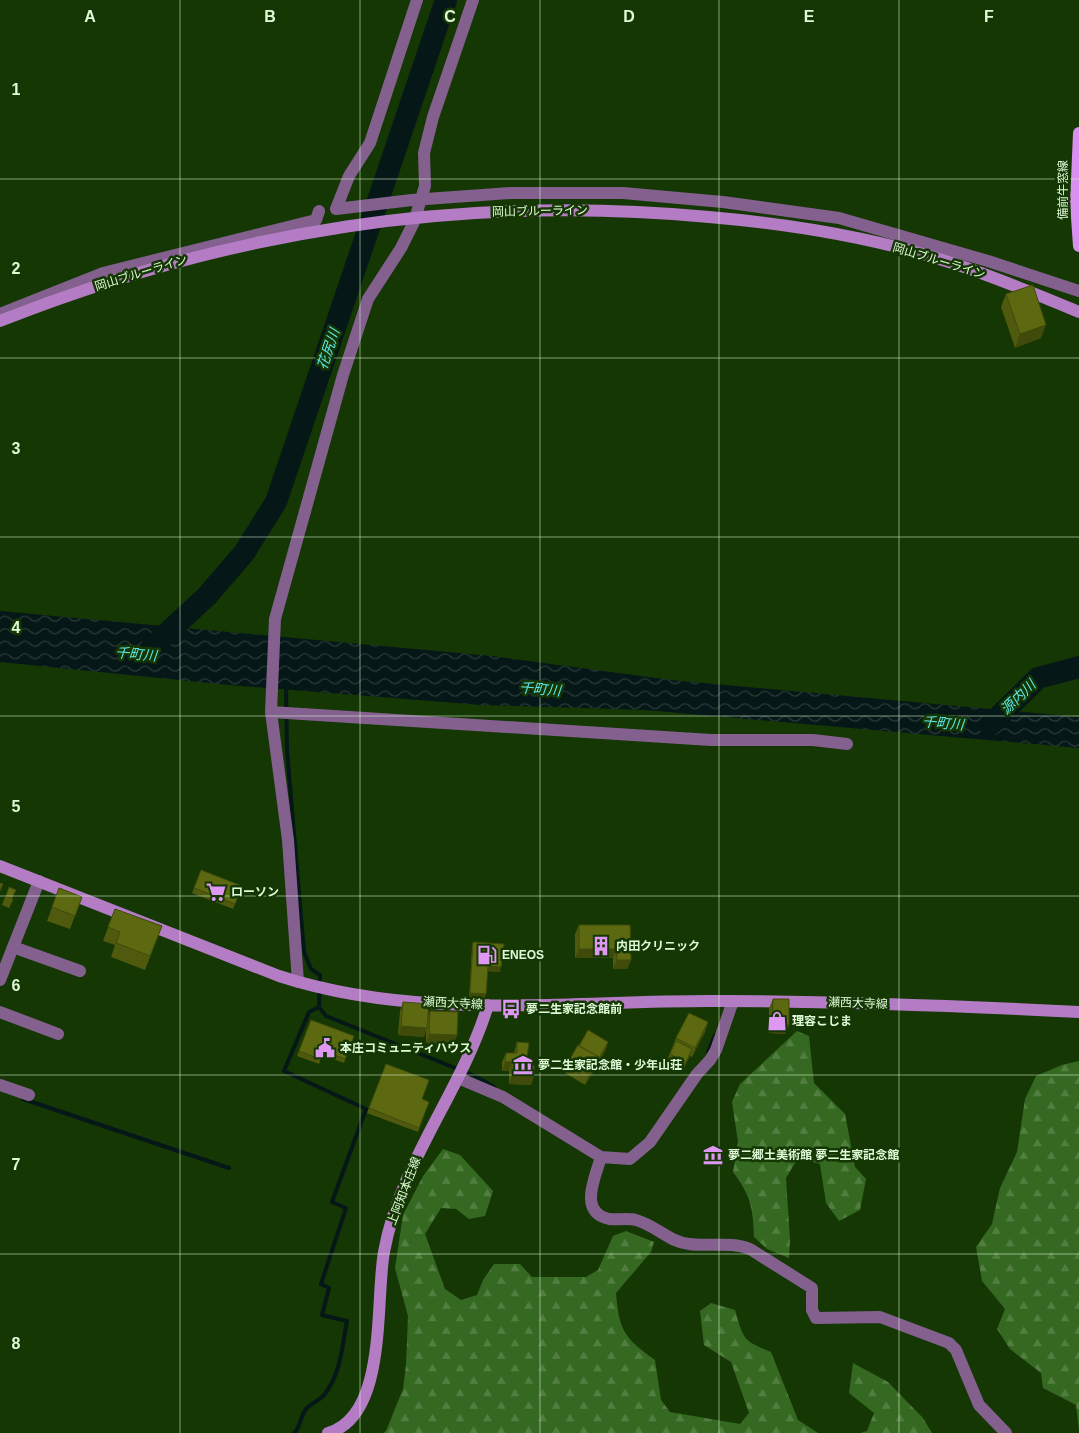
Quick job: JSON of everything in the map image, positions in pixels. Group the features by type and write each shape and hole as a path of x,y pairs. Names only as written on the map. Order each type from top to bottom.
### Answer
{"main road":[{"name":"備前牛窓線","path":"1079,133 1076,203 1079,246"},
{"name":"岡山ブルーライン","path":"0,321 110,282 196,256 313,231 426,216 534,209 677,214 760,222 862,239 948,261 1079,312"},
{"name":"瀬西大寺線","path":"0,866 303,984 417,1001 488,1005 733,1001 881,1003 1079,1012"},
{"name":"上阿知本庄線","path":"328,1433 344,1425 357,1411 370,1384 374,1364 381,1267 393,1213 413,1164 460,1072 488,1005"}],"street":[{"path":"417,0 370,143 349,176 336,208 511,193 623,193 723,202 840,218 988,261 1079,291"},
{"path":"303,984 288,840 271,712 274,628 343,375 368,299 401,248 414,222 417,200 425,186 424,153 433,117 474,0"},
{"path":"0,314 104,273 316,220 319,211"},
{"path":"271,712 711,740 813,740 848,744"},
{"path":"0,980 39,881"},
{"path":"13,948 80,971"},
{"path":"460,1072 601,1157 630,1159 650,1142 716,1050 733,1001"},
{"path":"0,1012 58,1034"},
{"path":"0,1085 28,1095"},
{"path":"601,1157 592,1184 590,1201 592,1209 603,1217 635,1220 672,1240 688,1244 739,1245 750,1249 812,1288 812,1310 816,1318 880,1317 949,1343 956,1350 979,1405 1006,1433"}],"green space":[{"path":"797,1031 809,1036 814,1083 845,1114 855,1167 866,1179 860,1210 839,1221 826,1203 820,1164 798,1158 786,1178 790,1240 789,1258 767,1249 754,1237 750,1203 744,1188 733,1172 738,1142 732,1102 740,1084"},
{"path":"1079,1061 1079,1430 1076,1405 1043,1388 1041,1373 1010,1349 997,1329 1005,1309 982,1281 976,1247 992,1224 1000,1188 1017,1152 1025,1099 1036,1076 1062,1065"},
{"path":"443,1149 460,1155 493,1191 485,1216 469,1219 456,1209 441,1208 425,1234 445,1289 461,1300 477,1295 483,1280 494,1264 520,1264 532,1277 586,1277 598,1270 613,1236 626,1231 654,1242 651,1252 616,1293 621,1325 630,1339 655,1360 661,1400 670,1412 740,1424 749,1413 731,1362 704,1345 700,1311 711,1303 735,1310 740,1328 746,1338 754,1345 771,1352 798,1420 818,1433 383,1433 386,1431 403,1389 406,1365 408,1316 395,1268 403,1215 423,1176"},
{"path":"853,1363 888,1382 923,1418 932,1433 861,1433 867,1431 874,1413 849,1393"}],"water":[{"name":"千町川","path":"0,611 492,656 671,680 1079,717 1079,748 645,710 481,705 229,685 0,662"}],"building":[{"path":"1033,285 1046,325 1020,334 1006,294"},
{"name":"ローソン","path":"201,870 242,886 235,904 194,888"},
{"path":"9,887 16,890 12,898 6,896"},
{"path":"59,888 82,897 75,916 52,907"},
{"path":"115,909 162,926 150,956 116,943 120,932 108,927"},
{"path":"579,925 630,925 631,960 617,960 617,949 579,949"},
{"path":"473,942 504,944 501,967 488,966 486,994 470,993"},
{"path":"773,999 789,999 789,1025 772,1024"},
{"path":"403,1002 429,1004 427,1028 401,1026"},
{"path":"430,1011 458,1012 457,1035 429,1034"},
{"path":"689,1013 708,1022 695,1048 676,1038"},
{"name":"本庄コミュニティハウス","path":"311,1020 354,1036 345,1059 324,1051 320,1059 299,1051"},
{"path":"588,1030 608,1042 598,1060 599,1057 579,1046"},
{"path":"676,1041 692,1049 686,1062 670,1054"},
{"path":"517,1042 529,1043 526,1065 534,1066 534,1076 512,1075 512,1062 505,1062 506,1053 517,1053"},
{"path":"578,1045 599,1057 590,1071 570,1059"},
{"path":"386,1064 429,1080 422,1099 429,1102 419,1128 369,1108"}],"waterway":[{"name":"花尻川","path":"151,648 207,596 244,553 276,502 446,0"},
{"name":"源内川","path":"990,725 1038,678 1079,667"},
{"path":"286,686 287,750 304,952 311,969 320,975 319,1007 326,1016 475,1076 494,1087"},
{"path":"294,1433 306,1409 322,1397 330,1387 340,1360 347,1321 322,1315 329,1288 321,1284 346,1208 332,1202 366,1109 284,1071 309,1012 319,1007"},
{"path":"708,1052 715,1035"},
{"path":"23,1099 229,1168"}],"place":[{"name":"ローソン","path":"216,892"},
{"name":"内田クリニック","path":"601,946"},
{"name":"ENEOS","path":"487,955"},
{"name":"夢二生家記念館前","path":"511,1009"},
{"name":"理容こじま","path":"777,1021"},
{"name":"本庄コミュニティハウス","path":"325,1048"},
{"name":"夢二生家記念館・少年山荘","path":"523,1065"},
{"name":"夢二郷土美術館 夢二生家記念館","path":"713,1155"}]}
